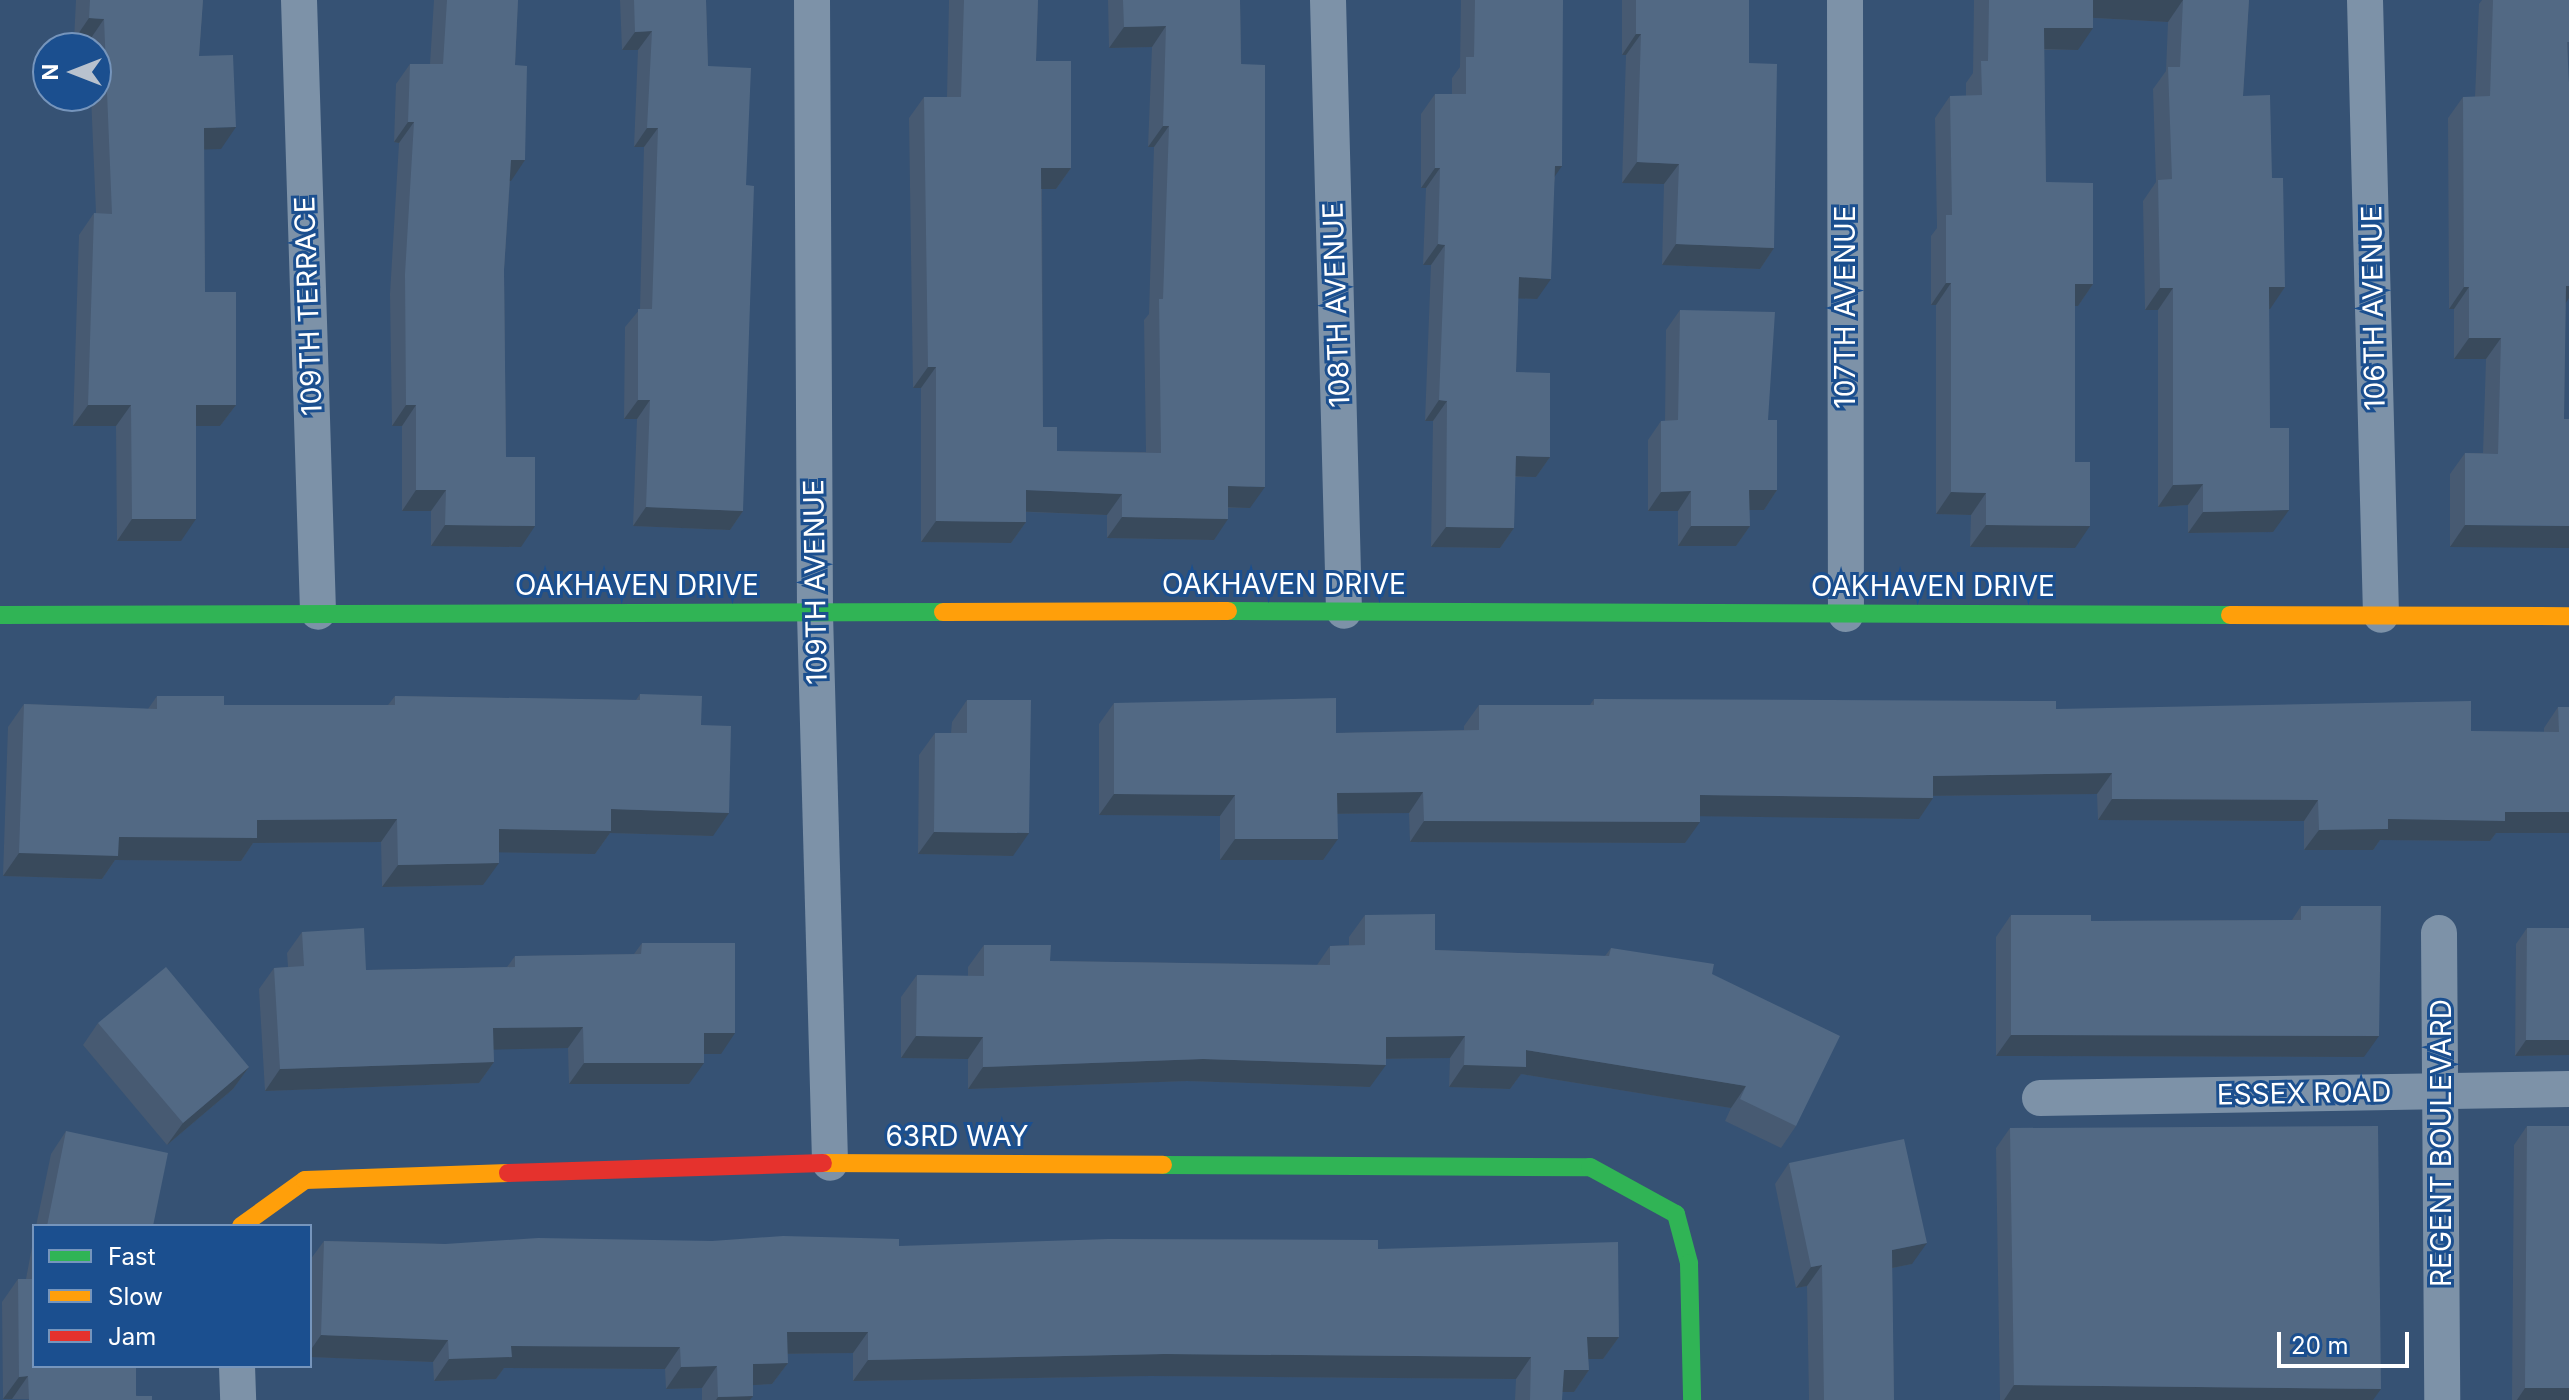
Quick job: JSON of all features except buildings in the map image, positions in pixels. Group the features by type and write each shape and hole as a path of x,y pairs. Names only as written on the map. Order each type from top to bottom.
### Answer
{"street":[{"name":"109TH TERRACE","path":"299,0 318,612"},
{"name":"109TH AVENUE","path":"812,0 815,614 830,1163"},
{"name":"108TH AVENUE","path":"1328,0 1344,611"},
{"name":"107TH AVENUE","path":"1845,0 1846,614"},
{"name":"106TH AVENUE","path":"2365,0 2381,615"},
{"name":"OAKHAVEN DRIVE","path":"0,615 1344,611 2569,616"},
{"name":"REGENT BOULEVARD","path":"2439,933 2442,1400"},
{"name":"ESSEX ROAD","path":"2040,1098 2569,1089"},
{"name":"63RD WAY","path":"244,1224 305,1180 830,1163 1590,1167 1676,1214 1689,1263 1692,1400"},
{"path":"237,1368 238,1400"}],"traffic: fast":[{"path":"1228,611 2230,615"},
{"path":"0,615 943,612"},
{"path":"1163,1165 1590,1167 1676,1214 1689,1263 1692,1400"}],"traffic: slow":[{"path":"943,612 1228,611"},
{"path":"2230,615 2569,616"},
{"path":"823,1163 1163,1165"},
{"path":"244,1224 305,1180 508,1173"}],"traffic: jam":[{"path":"508,1173 823,1163"}]}
